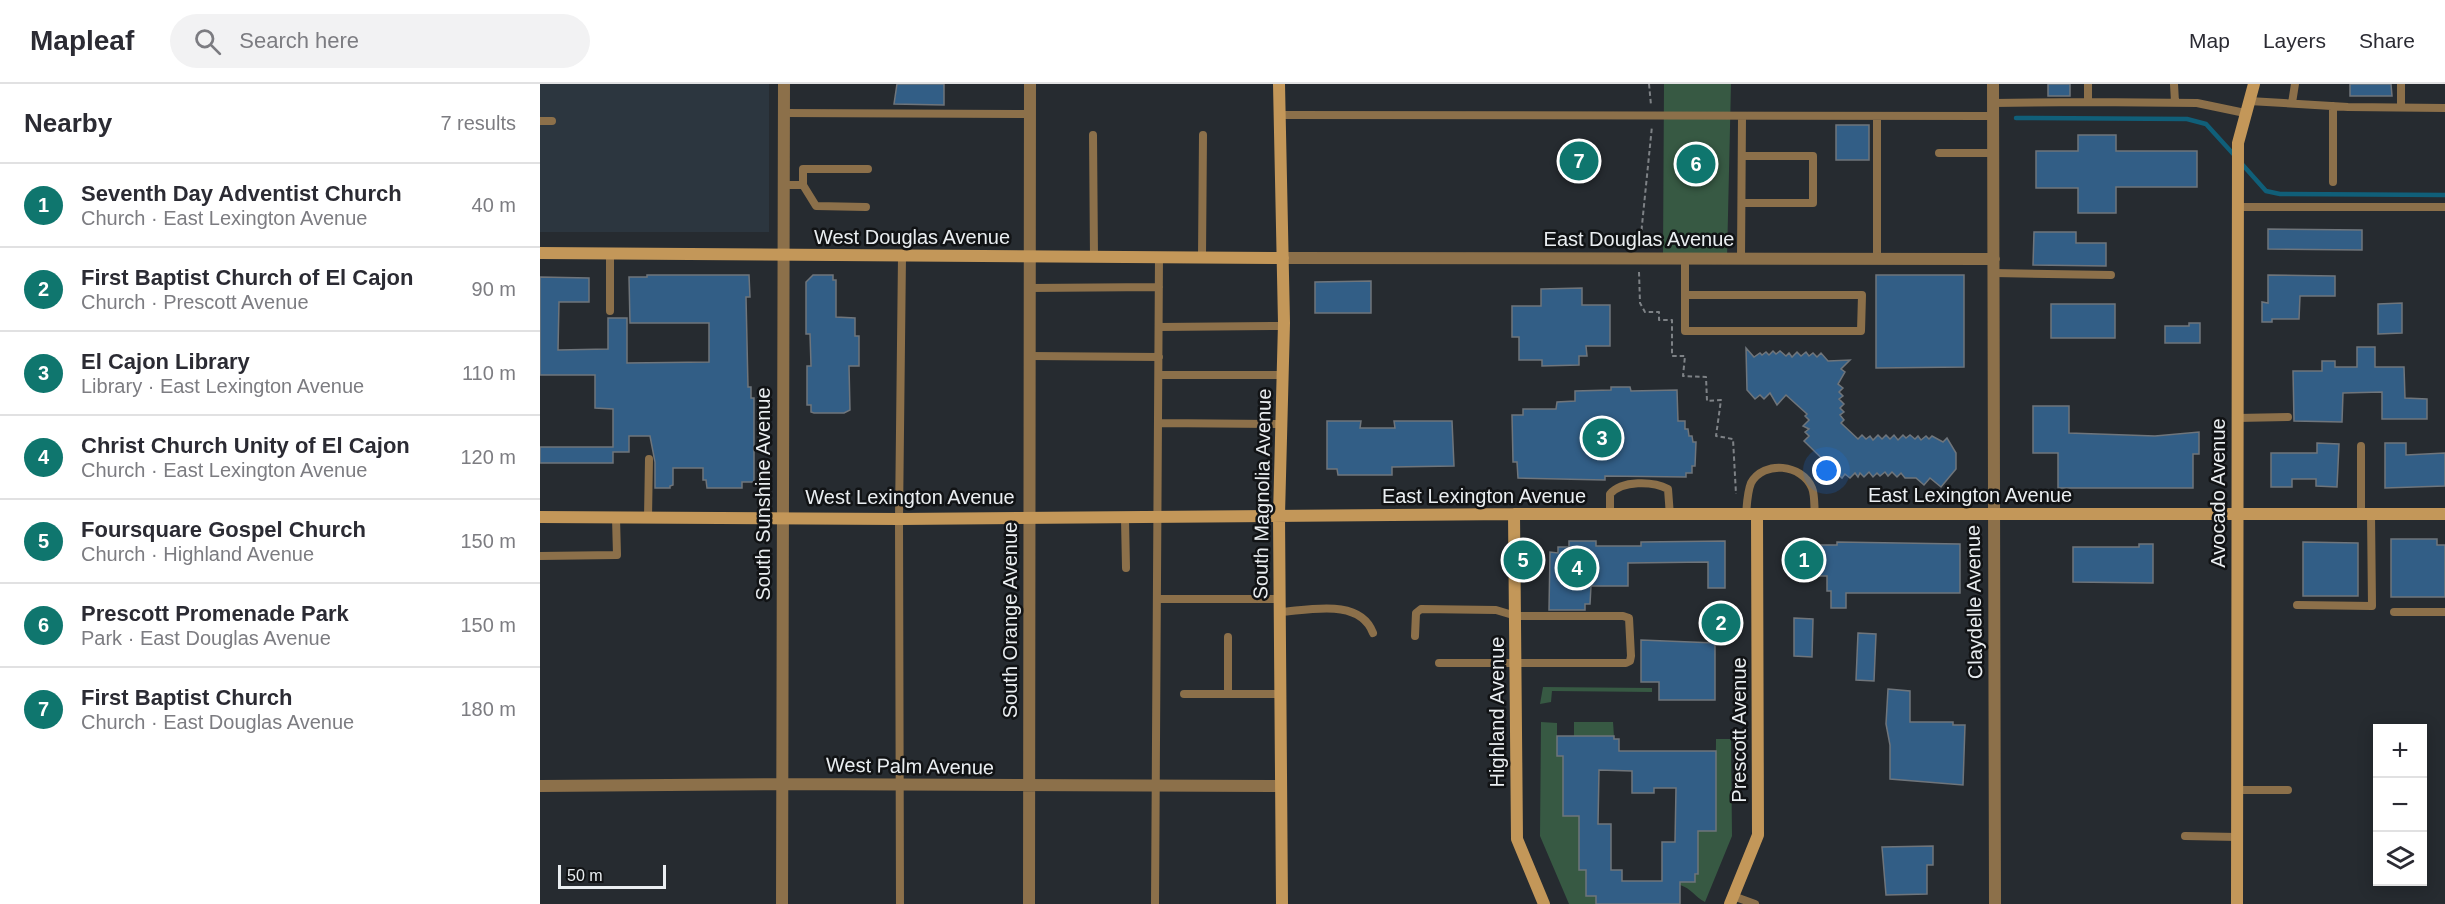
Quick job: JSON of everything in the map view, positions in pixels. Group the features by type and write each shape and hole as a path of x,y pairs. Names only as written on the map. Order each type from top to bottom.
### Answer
{"street":[{"name":"South Sunshine Avenue","path":"782,904 784,84"},
{"name":"South Orange Avenue","path":"1029,904 1030,84"},
{"name":"South Magnolia Avenue","path":"1279,84 1284,326 1279,515 1282,904"},
{"name":"Claydelle Avenue","path":"1993,84 1995,904"},
{"name":"Avocado Avenue","path":"2237,904 2238,143 2254,84"},
{"name":"West Douglas Avenue","path":"540,253 1283,258"},
{"name":"East Douglas Avenue","path":"1283,258 1994,259"},
{"name":"East Lexington Avenue","path":"1279,515 1993,516 2238,512 2445,514"},
{"name":"Highland Avenue","path":"1514,514 1517,839 1544,904"},
{"name":"West Lexington Avenue","path":"540,517 899,519 1030,516 1125,519 1279,515"},
{"name":"Prescott Avenue","path":"1731,900 1758,835 1751,515"},
{"name":"West Palm Avenue","path":"540,786 781,784 1281,786"}],"lane":[{"path":"2088,84 2088,102"},
{"path":"2174,84 2175,102"},
{"path":"2292,104 2295,84"},
{"path":"2400,84 2401,107"},
{"path":"1993,103 2175,102 2247,107 2292,104 2445,108"},
{"path":"2333,106 2333,182"},
{"path":"784,113 1030,114"},
{"path":"1280,115 1993,116"},
{"path":"1741,258 1742,117"},
{"path":"1877,117 1877,259"},
{"path":"540,121 552,121"},
{"path":"1093,135 1094,257"},
{"path":"1202,257 1203,135"},
{"path":"1940,153 1993,153"},
{"path":"1742,156 1813,156 1813,203 1742,203"},
{"path":"866,207 816,206 803,185 802,169 868,169"},
{"path":"785,185 803,185"},
{"path":"2238,207 2445,207"},
{"path":"610,254 610,311"},
{"path":"900,904 899,519 902,256"},
{"path":"1155,904 1159,257"},
{"path":"1685,258 1685,295 1685,330 1862,331 1862,295 1685,295"},
{"path":"1994,273 2111,275"},
{"path":"1030,288 1159,287"},
{"path":"1159,327 1284,326"},
{"path":"1030,356 1159,357"},
{"path":"1159,375 1283,375"},
{"path":"2237,418 2289,417"},
{"path":"1159,423 1282,423"},
{"path":"2297,605 2372,606 2361,446"},
{"path":"648,518 649,459"},
{"path":"1751,515 1752,481 1763,471 1777,467 1795,470 1806,477 1812,489 1815,515"},
{"path":"1610,516 1610,494 1615,489 1621,485 1653,485 1668,489 1670,516"},
{"path":"540,556 617,555 616,518"},
{"path":"1125,519 1126,568"},
{"path":"1158,599 1342,610 1359,613 1369,621 1373,633"},
{"path":"1415,636 1416,613 1421,609 1496,610 1516,616 1629,618 1631,656 1630,661 1626,663 1514,665 1439,663"},
{"path":"2394,612 2445,612"},
{"path":"1228,637 1228,694"},
{"path":"1184,694 1281,694"},
{"path":"2237,790 2288,790"},
{"path":"2185,836 2237,837"},
{"path":"1731,900 1755,904"}],"path":[{"path":"1649,84 1652,116 1639,258 1640,303 1645,312 1659,312 1659,320 1672,320 1672,356 1684,356 1683,376 1706,376 1707,400 1720,400 1716,436 1733,439 1736,495"}],"shaded area":[{"path":"540,84 769,84 769,232 540,232"}],"green space":[{"path":"1664,84 1731,84 1727,259 1663,258"},
{"path":"1543,687 1652,688 1652,692 1552,691 1551,702 1540,704"},
{"path":"1541,722 1557,723 1557,755 1563,756 1563,816 1579,816 1579,870 1586,870 1596,896 1596,904 1569,904 1540,836"},
{"path":"1574,722 1613,722 1614,736 1574,736"},
{"path":"1716,739 1731,739 1732,836 1705,902 1680,885 1680,882 1698,874 1698,831 1715,830"}],"building":[{"path":"897,84 944,84 944,105 894,104"},
{"path":"2048,84 2070,84 2070,96 2048,96"},
{"path":"2350,84 2391,84 2392,96 2350,96"},
{"path":"1836,125 1869,125 1869,160 1836,160"},
{"path":"2078,135 2116,135 2116,151 2197,151 2197,187 2116,187 2116,213 2078,213 2078,188 2036,188 2036,151 2078,151"},
{"path":"2268,229 2362,230 2362,250 2268,249"},
{"path":"2034,232 2076,232 2076,243 2106,243 2106,266 2033,265"},
{"path":"647,275 749,275 750,297 746,297 748,387 751,387 751,398 754,398 754,482 742,482 742,488 707,488 706,480 703,480 703,468 673,468 673,485 670,488 655,488 655,462 650,436 629,436 629,452 613,452 613,463 540,463 540,447 613,447 613,409 595,408 595,375 540,375 540,277 589,278 589,302 559,302 558,350 608,349 608,318 627,318 627,363 709,362 709,323 630,323 629,277 647,277"},
{"path":"813,275 833,275 833,280 836,280 836,317 855,318 855,336 859,336 859,366 849,366 850,410 844,413 814,413 811,412 811,405 807,405 807,366 811,366 810,334 806,334 806,282"},
{"path":"1876,275 1964,275 1964,367 1876,368"},
{"path":"2268,275 2335,276 2335,296 2300,296 2299,319 2272,319 2272,322 2262,322 2262,302 2268,303"},
{"path":"1371,281 1371,313 1315,313 1315,282"},
{"path":"1582,288 1582,305 1610,305 1610,346 1586,346 1587,356 1579,356 1579,365 1542,366 1542,360 1519,360 1519,337 1512,337 1512,306 1541,306 1541,289"},
{"path":"2402,303 2402,333 2378,334 2378,304"},
{"path":"2051,304 2115,304 2115,338 2051,338"},
{"path":"2189,323 2200,323 2200,343 2165,343 2165,326 2189,326"},
{"path":"2357,347 2375,347 2375,367 2404,367 2405,398 2427,399 2427,419 2382,419 2382,392 2343,393 2342,422 2294,421 2293,371 2322,371 2322,361 2335,361 2335,367 2357,367"},
{"path":"1746,348 1754,357 1760,353 1762,355 1766,352 1769,355 1773,351 1776,354 1780,351 1786,356 1789,353 1792,357 1797,352 1801,356 1806,352 1809,356 1813,353 1817,357 1821,353 1828,361 1850,360 1841,369 1845,372 1838,384 1843,388 1839,392 1843,396 1839,399 1844,404 1840,408 1844,412 1840,415 1844,420 1841,423 1858,439 1862,435 1866,439 1870,436 1873,440 1878,435 1882,439 1886,435 1890,439 1894,435 1898,440 1903,435 1906,438 1910,435 1915,439 1918,436 1921,440 1926,436 1929,439 1932,436 1943,442 1947,438 1956,453 1956,469 1941,487 1930,478 1924,485 1916,478 1905,478 1901,473 1897,477 1892,472 1888,476 1885,472 1880,476 1877,473 1873,477 1869,472 1864,477 1860,473 1858,477 1855,473 1850,478 1845,474 1842,478 1804,441 1809,436 1805,432 1809,429 1803,426 1809,420 1805,416 1807,414 1786,395 1777,405 1770,393 1764,399 1760,395 1755,399 1747,390"},
{"path":"1611,387 1630,387 1631,391 1677,390 1678,421 1685,421 1685,429 1688,429 1693,442 1696,442 1695,466 1692,466 1692,473 1686,473 1686,477 1605,476 1605,480 1518,478 1517,462 1513,462 1512,415 1523,415 1523,409 1556,409 1557,402 1575,401 1575,391 1611,390"},
{"path":"2033,406 2069,406 2069,433 2155,436 2199,432 2199,454 2193,454 2193,488 2058,488 2058,453 2033,453"},
{"path":"1327,421 1361,421 1360,428 1395,428 1394,421 1452,421 1454,466 1392,467 1392,475 1338,475 1337,469 1327,469"},
{"path":"2317,443 2339,444 2337,487 2316,486 2316,479 2292,479 2292,487 2271,487 2271,453 2317,453"},
{"path":"2385,443 2406,443 2406,455 2445,453 2445,486 2385,488"},
{"path":"2391,539 2437,539 2437,545 2445,545 2445,597 2391,597"},
{"path":"1569,541 1596,541 1596,546 1641,546 1641,542 1725,541 1725,588 1708,588 1708,562 1628,563 1628,586 1591,586 1590,604 1585,604 1585,610 1549,610 1550,552 1558,553 1558,547 1569,547"},
{"path":"1837,542 1960,544 1960,593 1846,593 1846,608 1831,608 1831,591 1827,591 1827,576 1796,576 1796,545 1837,545"},
{"path":"2303,542 2358,543 2358,596 2303,596"},
{"path":"2139,544 2153,544 2153,583 2073,582 2073,547 2139,547"},
{"path":"1794,618 1813,619 1812,657 1794,656"},
{"path":"1858,633 1876,634 1874,681 1856,680"},
{"path":"1641,640 1715,643 1715,700 1659,700 1659,682 1641,682"},
{"path":"1888,689 1910,691 1910,722 1953,722 1953,725 1965,725 1963,785 1890,779 1890,745 1886,724"},
{"path":"1557,736 1614,736 1614,739 1619,739 1619,751 1716,751 1716,831 1698,831 1698,874 1695,874 1695,882 1680,882 1680,904 1596,904 1596,896 1586,896 1586,870 1579,870 1579,816 1563,816 1563,756 1557,756","holes":["1599,770 1632,771 1632,793 1654,793 1654,788 1676,788 1675,842 1662,842 1662,881 1622,881 1622,870 1611,870 1611,824 1598,824"]},
{"path":"1933,846 1933,865 1927,865 1927,894 1886,895 1882,847"}],"waterway":[{"path":"2016,118 2187,119 2206,124 2236,157"},
{"path":"2241,163 2266,191 2280,194 2445,195"}],"place":[{"name":"First Baptist Church","path":"1579,161"},
{"name":"Prescott Promenade Park","path":"1696,164"},
{"name":"El Cajon Library","path":"1602,438"},
{"name":"Foursquare Gospel Church","path":"1523,560"},
{"name":"Seventh Day Adventist Church","path":"1804,560"},
{"name":"Christ Church Unity of El Cajon","path":"1577,568"},
{"name":"First Baptist Church of El Cajon","path":"1721,623"}]}
